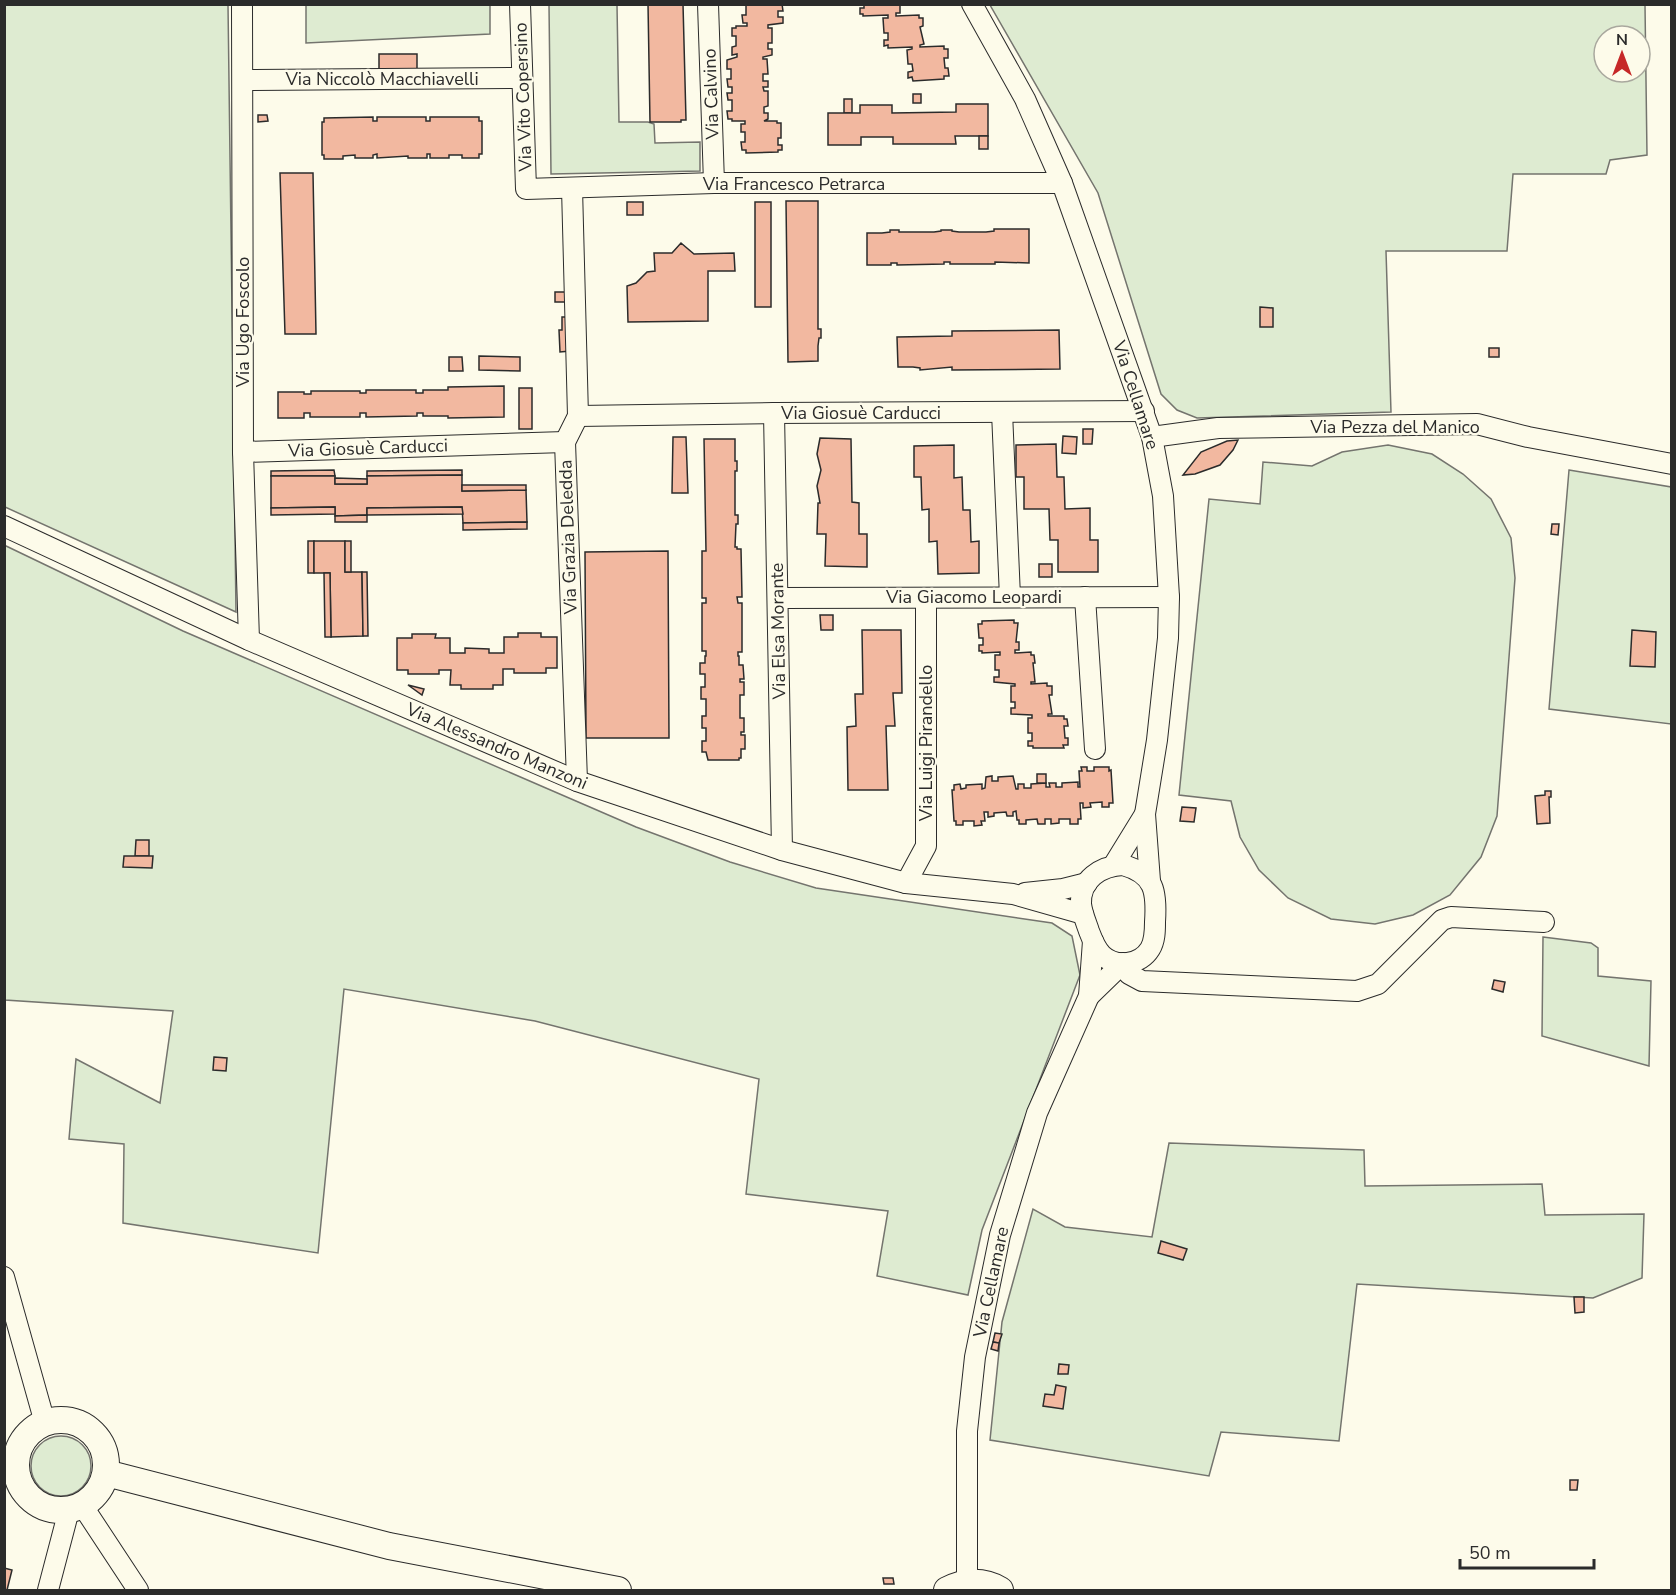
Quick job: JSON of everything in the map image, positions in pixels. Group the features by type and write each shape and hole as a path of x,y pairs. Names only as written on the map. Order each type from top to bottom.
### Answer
{"main road":[{"path":"65,1420 78,1424 90,1430 102,1446 106,1459 106,1473 100,1488 76,1507 57,1510 44,1507 33,1501 19,1481 11,1456 26,1436 45,1423 65,1420"},
{"path":"106,1473 389,1546 618,1590"},
{"path":"957,1587 982,1583 1000,1590"}],"street":[{"name":"Via Ugo Foscolo","path":"242,4 243,452 249,640"},
{"name":"Via Vito Copersino","path":"520,4 526,189"},
{"name":"Via Calvino","path":"708,4 714,183"},
{"name":"Via Cellamare","path":"972,4 1025,99 1062,183 1144,411 1152,437 1162,496 1169,597 1168,638 1145,814 1150,881 1157,902 1155,932 1153,941 1144,956 1124,963 1110,961 1103,956 1093,941 1081,904 1087,884 1102,869 1113,866 1145,814"},
{"name":"Via Niccolò Macchiavelli","path":"243,80 521,78"},
{"name":"Via Francesco Petrarca","path":"526,189 714,183 1062,183"},
{"name":"Via Grazia Deledda","path":"572,188 578,416 565,442 577,781"},
{"name":"Via Giosuè Carducci","path":"578,416 1144,411"},
{"path":"1002,412 1010,597"},
{"name":"Via Elsa Morante","path":"774,413 782,850"},
{"name":"Via Pezza del Manico","path":"1152,437 1218,428 1477,424 1528,437 1671,464"},
{"name":"Via Giosuè Carducci","path":"243,452 565,442"},
{"name":"Via Alessandro Manzoni","path":"4,526 249,640 577,781 782,850 906,883 1013,894 1083,914"},
{"path":"1084,597 1095,749"},
{"name":"Via Giacomo Leopardi","path":"778,598 1169,597"},
{"name":"Via Luigi Pirandello","path":"906,883 926,846 926,598"},
{"path":"1113,866 1124,865 1134,868 1150,881"},
{"name":"Via Alessandro Manzoni","path":"1013,894 1087,884"},
{"path":"1124,963 1130,974 1142,981 1167,984 1357,991 1378,984 1442,920 1451,917 1544,922"},
{"name":"Via Cellamare","path":"957,1587 967,1431 975,1357 1000,1235 1037,1113 1089,996 1093,941"},
{"path":"1144,956 1155,976 1167,984"},
{"name":"Via Cellamare","path":"1089,996 1124,963"},
{"path":"4,1277 45,1423"},
{"path":"48,1590 76,1507"},
{"path":"76,1507 138,1590"}],"green space":[{"path":"5,5 228,5 236,612 5,507"},
{"path":"306,5 490,5 490,34 306,43"},
{"path":"549,5 617,5 619,122 654,124 655,143 700,142 700,171 551,174"},
{"path":"990,5 1645,5 1645,24 1592,24 1592,84 1646,84 1647,155 1610,160 1606,174 1513,174 1507,251 1386,251 1391,412 1197,418 1177,410 1161,394 1098,193"},
{"path":"1388,445 1432,454 1463,474 1491,499 1511,538 1515,578 1497,816 1481,857 1450,895 1413,915 1375,924 1331,919 1288,898 1259,870 1240,837 1231,801 1179,795 1209,499 1260,504 1263,462 1312,466 1342,452"},
{"path":"1569,470 1671,487 1671,724 1549,709"},
{"path":"4,545 183,631 636,827 730,862 816,888 1052,923 1072,936 1080,975 982,1230 968,1295 877,1276 888,1211 746,1194 759,1079 535,1021 344,989 318,1253 123,1223 124,1144 69,1139 76,1059 160,1103 173,1011 5,1000"},
{"path":"1543,937 1591,943 1598,948 1598,976 1651,981 1649,1066 1542,1036"},
{"path":"1169,1143 1364,1150 1365,1186 1542,1184 1545,1215 1644,1214 1642,1278 1593,1298 1357,1284 1339,1441 1221,1432 1209,1476 990,1440 1002,1322 1033,1209 1065,1227 1152,1237"},
{"path":"61,1436 78,1441 86,1449 91,1466 86,1483 78,1491 61,1496 44,1491 36,1483 31,1466 36,1449 44,1441"}],"building":[{"path":"648,4 683,4 686,120 681,120 681,122 650,122"},
{"path":"746,4 782,4 783,11 778,11 778,17 783,17 783,23 768,25 768,28 772,28 772,43 768,43 768,49 772,49 772,55 763,57 767,59 768,74 763,74 763,81 768,81 768,87 763,87 764,91 768,91 768,106 764,107 764,113 768,113 768,119 764,121 781,123 781,138 778,138 778,145 782,145 782,150 778,152 746,153 746,150 742,150 741,142 745,142 745,132 741,132 741,124 745,124 745,121 728,119 727,111 732,111 732,100 728,100 727,93 732,93 732,87 728,87 727,79 731,79 731,69 727,69 727,60 737,57 737,54 732,55 732,47 736,46 736,36 732,36 732,28 747,26 747,23 743,23 742,15 746,15"},
{"path":"864,4 900,5 900,13 896,13 896,16 919,15 919,18 923,18 923,26 920,27 924,44 920,47 944,46 944,49 948,49 948,58 944,58 949,76 944,76 944,79 913,81 912,77 908,78 908,72 913,71 912,64 908,64 907,50 912,47 888,48 888,45 884,46 884,40 888,40 888,33 884,33 883,18 888,18 888,15 863,16 860,14 860,8 864,8"},
{"path":"379,54 417,54 417,70 379,71"},
{"path":"913,94 921,94 921,103 913,103"},
{"path":"844,99 852,99 852,113 844,113"},
{"path":"956,104 988,104 988,136 955,136 956,144 893,144 893,137 861,137 861,145 828,145 828,113 860,113 860,105 892,105 892,113 956,112"},
{"path":"258,115 267,115 268,121 258,122"},
{"path":"373,117 373,121 377,121 377,117 426,117 426,121 430,121 430,117 479,117 479,121 482,121 482,154 479,154 479,158 449,155 449,158 430,158 430,154 427,154 427,158 408,158 408,156 377,158 377,154 373,155 373,158 355,158 355,155 343,156 343,159 324,159 322,122 324,118"},
{"path":"979,136 988,136 988,149 979,149"},
{"path":"280,173 313,173 316,334 285,334"},
{"path":"786,201 818,201 818,329 821,329 821,338 819,338 818,361 788,362"},
{"path":"627,202 643,202 643,215 627,215"},
{"path":"755,202 771,202 771,307 755,307"},
{"path":"994,229 1029,229 1029,263 950,264 950,262 944,262 944,264 867,265 867,233 890,232 890,230 899,230 899,232 952,230 986,232 994,231"},
{"path":"681,243 694,254 734,253 735,271 708,271 708,321 628,322 627,286 636,283 647,272 655,271 654,253 672,253"},
{"path":"555,292 572,292 572,302 555,302"},
{"path":"1260,307 1273,308 1273,327 1260,327"},
{"path":"562,317 568,317 570,351 560,352 559,330 562,330"},
{"path":"1059,330 1060,369 952,370 952,367 920,370 920,368 913,367 898,367 897,337 952,336 952,331"},
{"path":"1489,348 1499,348 1499,357 1489,357"},
{"path":"479,356 520,357 520,371 479,370"},
{"path":"449,357 462,357 463,371 449,371"},
{"path":"504,386 504,417 448,418 448,416 423,416 423,413 417,413 417,416 366,417 366,413 360,413 360,417 310,417 310,413 304,413 304,418 278,418 278,392 311,394 311,391 366,393 366,390 416,390 416,393 423,393 423,390 448,390 448,387"},
{"path":"519,388 532,388 532,429 519,429"},
{"path":"1083,429 1093,429 1092,444 1083,444"},
{"path":"1063,436 1077,437 1076,454 1062,453"},
{"path":"673,437 686,437 688,493 672,493"},
{"path":"820,438 851,439 852,502 859,503 859,534 867,534 867,567 825,566 826,534 817,534 818,503 820,503 817,486 821,470 817,454"},
{"path":"704,439 735,439 737,471 735,471 735,515 738,515 738,524 736,524 735,547 741,549 742,597 737,597 738,603 742,603 742,652 738,652 738,656 739,665 743,665 744,679 740,679 740,682 744,682 744,695 740,695 740,718 744,718 744,732 741,732 741,735 745,735 745,749 741,749 739,760 708,760 706,752 702,752 702,741 706,741 706,728 702,728 702,716 706,716 706,699 701,699 701,687 705,687 705,674 700,674 700,663 705,663 706,656 706,651 702,651 702,603 706,603 706,598 702,598 702,551 706,551"},
{"path":"1238,440 1220,465 1195,474 1183,475 1201,452 1227,441"},
{"path":"1056,444 1057,477 1064,477 1065,509 1090,508 1090,540 1098,540 1098,572 1058,572 1058,540 1050,540 1049,509 1024,509 1024,477 1016,477 1016,445"},
{"path":"954,445 954,478 962,477 963,510 970,510 971,542 979,541 979,573 938,574 937,541 929,542 929,509 922,510 921,477 914,477 914,446"},
{"path":"334,470 335,476 271,476 271,471"},
{"path":"462,470 462,475 367,476 367,471"},
{"path":"462,475 462,491 526,490 527,522 463,523 462,507 367,508 367,515 335,516 335,507 271,508 271,476 335,476 335,484 367,484 367,476"},
{"path":"335,478 367,479 367,484 335,484"},
{"path":"462,485 526,485 526,490 462,491"},
{"path":"335,507 335,514 271,515 271,508"},
{"path":"462,507 463,514 367,515 367,508"},
{"path":"367,515 367,522 335,522 335,516"},
{"path":"527,522 527,529 463,530 463,523"},
{"path":"1552,524 1559,524 1558,535 1551,534"},
{"path":"308,541 314,541 314,573 308,573"},
{"path":"314,541 345,541 345,572 362,572 363,636 331,637 330,573 314,573"},
{"path":"345,541 351,541 351,572 345,572"},
{"path":"668,551 669,738 586,738 585,552"},
{"path":"1039,564 1052,564 1052,577 1039,577"},
{"path":"362,572 367,572 368,636 363,636"},
{"path":"324,573 330,573 331,637 325,637"},
{"path":"820,615 833,615 833,630 821,630"},
{"path":"1014,620 1014,623 1018,623 1016,642 1019,642 1019,650 1015,650 1015,653 1031,652 1031,655 1034,655 1035,682 1031,684 1047,683 1047,686 1052,686 1052,695 1049,695 1052,714 1048,716 1064,716 1064,719 1067,719 1068,726 1064,726 1068,745 1063,745 1064,748 1028,746 1028,741 1032,741 1032,733 1028,733 1028,718 1032,718 1032,715 1011,714 1011,708 1015,708 1015,702 1011,702 1011,686 1015,684 994,682 994,677 999,677 999,670 995,670 995,655 1000,655 1000,652 982,653 979,651 979,645 983,645 983,638 979,638 978,624 982,624 982,621"},
{"path":"862,630 901,630 902,693 893,693 895,726 886,726 888,790 848,790 847,727 856,726 855,694 863,694"},
{"path":"1632,630 1656,632 1655,667 1630,666"},
{"path":"518,633 541,633 541,637 557,637 557,668 546,668 546,673 514,673 514,669 503,669 503,685 493,685 493,689 461,689 461,685 450,685 451,670 439,670 439,674 408,674 408,670 397,670 397,638 412,638 412,634 436,634 435,638 450,638 450,653 465,653 465,648 489,649 489,653 504,653 504,637 518,637"},
{"path":"408,685 424,689 422,695"},
{"path":"1081,767 1087,767 1087,771 1094,771 1094,767 1109,767 1113,803 1109,803 1109,807 1102,807 1102,802 1090,803 1091,807 1083,808 1083,803 1080,803 1081,819 1078,819 1078,824 1070,824 1070,819 1059,819 1059,823 1051,824 1051,819 1045,819 1045,824 1038,824 1037,819 1026,820 1026,824 1019,824 1016,811 1013,812 1013,816 1007,816 1006,812 994,813 994,816 988,817 988,812 984,812 985,821 981,821 982,825 974,826 974,821 963,821 963,825 956,825 954,821 952,790 954,790 954,785 960,784 961,789 966,788 966,785 982,784 982,789 985,788 986,777 992,776 992,781 998,781 998,777 1013,776 1016,789 1018,789 1018,784 1024,784 1024,788 1031,788 1031,784 1046,783 1046,787 1050,787 1049,783 1056,783 1056,787 1062,787 1062,783 1078,782 1078,787 1080,787"},
{"path":"1037,774 1046,774 1046,783 1037,783"},
{"path":"1545,791 1551,791 1551,797 1549,797 1550,823 1537,824 1535,796 1545,795"},
{"path":"1182,807 1196,808 1194,822 1180,821"},
{"path":"136,840 149,840 149,856 135,856"},
{"path":"124,856 153,856 152,868 123,867"},
{"path":"1494,980 1505,982 1503,992 1492,989"},
{"path":"214,1057 227,1058 226,1071 213,1070"},
{"path":"1161,1241 1187,1249 1183,1260 1158,1253"},
{"path":"1574,1297 1584,1297 1584,1312 1575,1313"},
{"path":"995,1333 1002,1334 999,1343 993,1342"},
{"path":"993,1342 999,1343 998,1351 991,1349"},
{"path":"1059,1364 1069,1365 1068,1374 1058,1374"},
{"path":"1056,1385 1066,1387 1063,1409 1043,1406 1045,1394 1054,1395"},
{"path":"1570,1480 1578,1480 1577,1490 1570,1490"},
{"path":"4,1568 12,1570 7,1590 4,1590"},
{"path":"883,1578 893,1578 894,1584 884,1584"}]}
